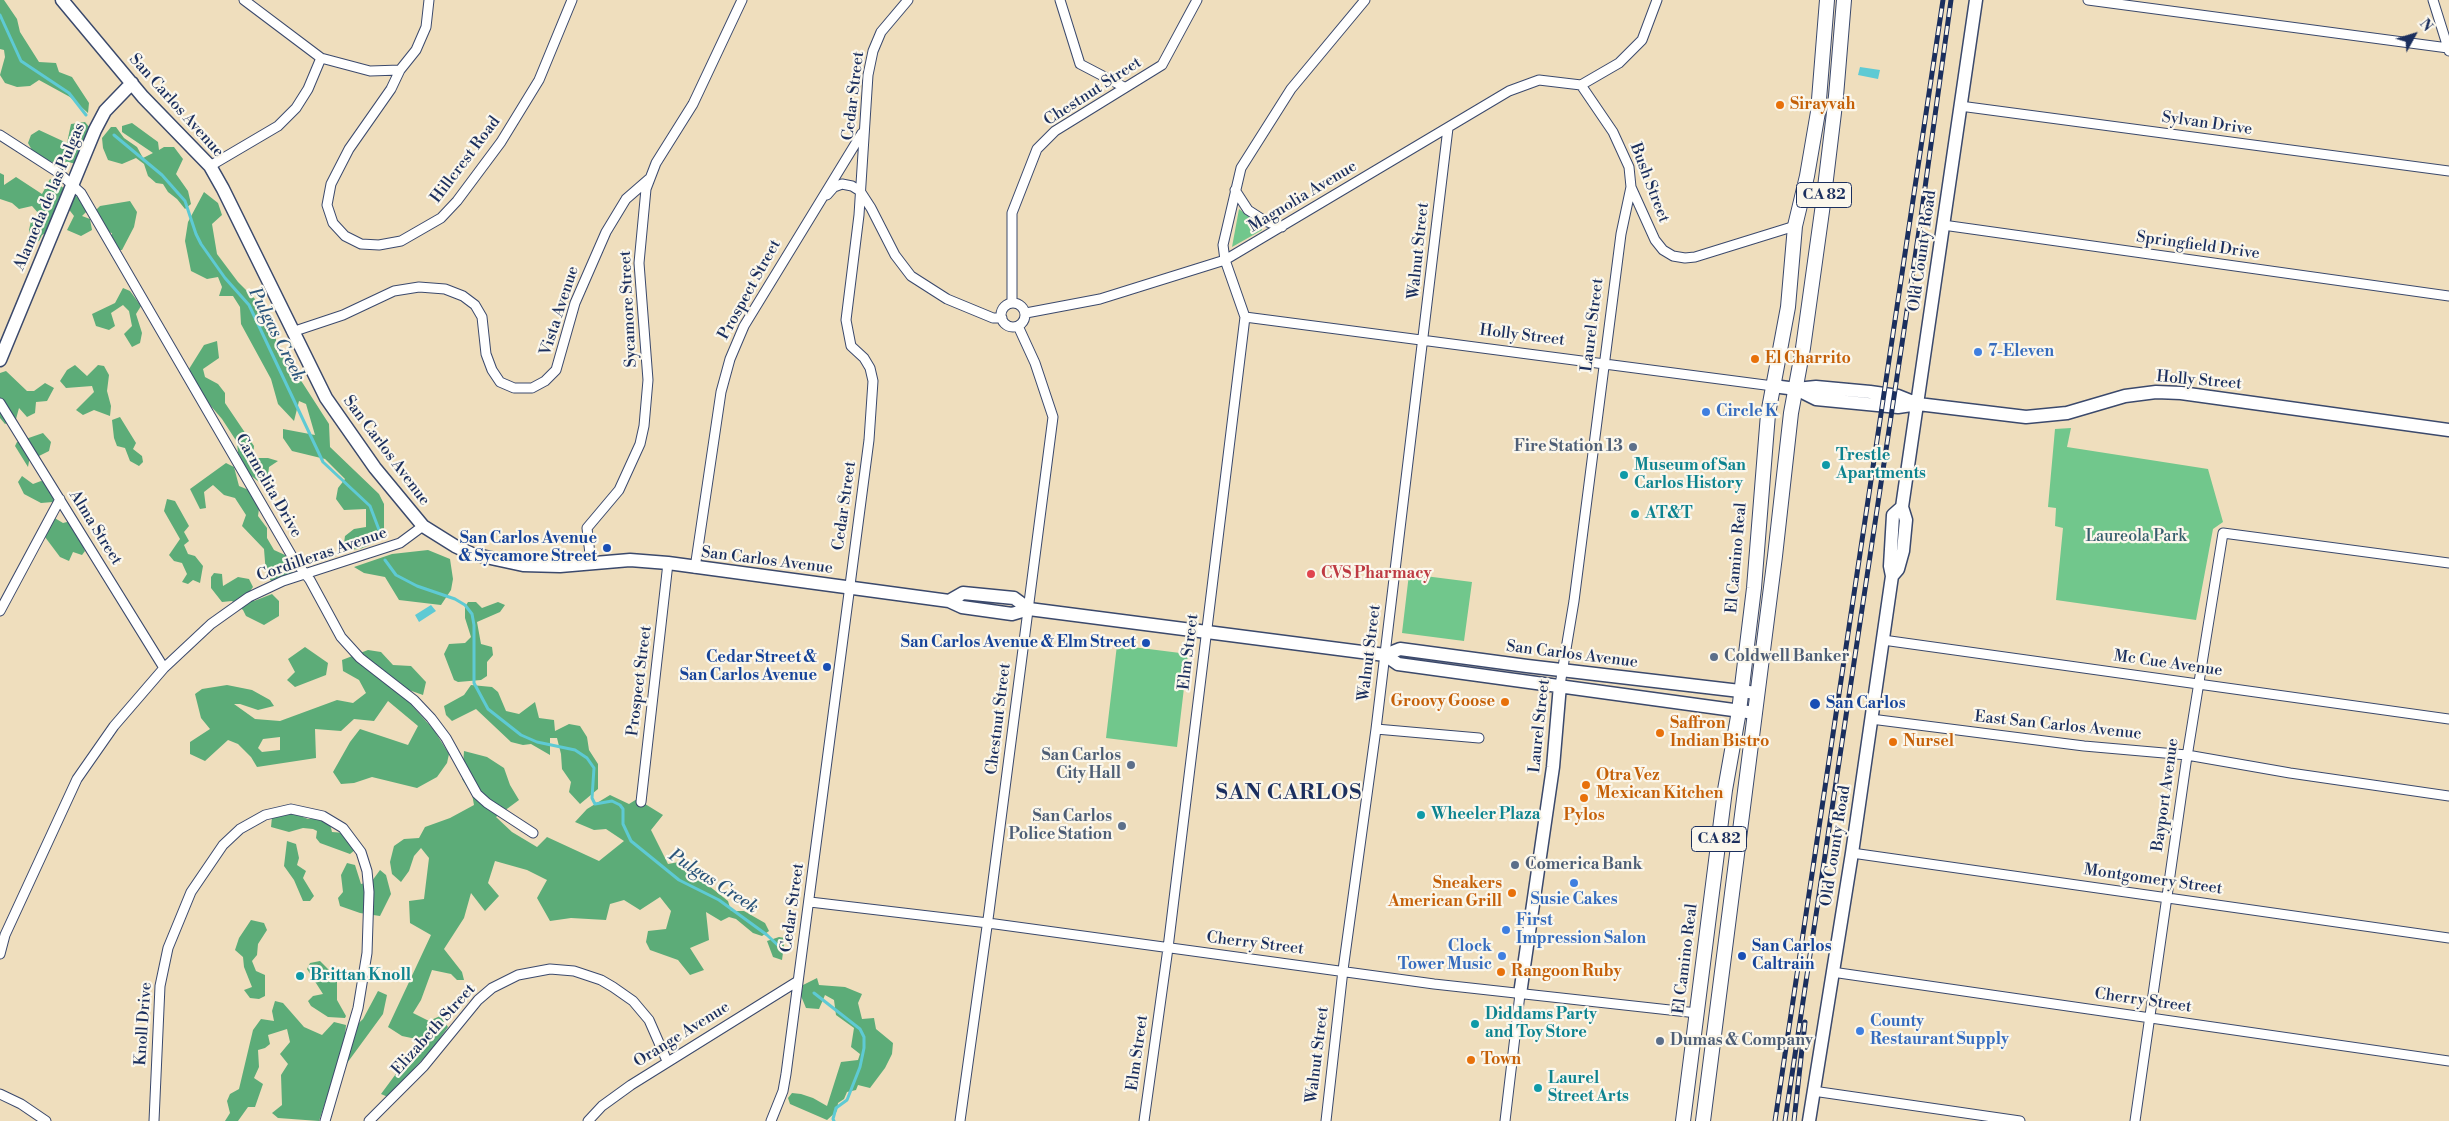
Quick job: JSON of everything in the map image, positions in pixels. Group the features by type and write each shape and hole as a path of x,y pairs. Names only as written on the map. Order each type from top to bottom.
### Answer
{"main road":[{"name":"San Carlos Avenue","path":"62,0 132,83 210,166 326,398 375,468 423,526 455,546 485,557 523,565 560,566 630,560 668,563 949,601 962,607 1012,614 1029,609 1206,631 1385,655 1398,664 1755,712"},
{"name":"El Camino Real","path":"1683,1121 1758,549 1764,454 1773,386 1788,307 1795,226 1807,176 1818,112 1826,0"},
{"name":"CA 82","path":"1703,1121 1791,413 1796,389 1832,130 1844,0"},
{"name":"Old County Road","path":"1809,1121 1852,853 1892,576 1898,569 1903,551 1906,520 1902,507 1976,0"},
{"name":"Alameda de las Pulgas","path":"0,360 71,183 105,111 132,83"},
{"name":"Holly Street","path":"1773,386 1796,389 1816,387 1870,392 1898,396 1918,404 2033,417 2067,413 2125,396 2156,392 2181,393 2449,430"},
{"name":"San Carlos Avenue","path":"1385,655 1400,648 1757,693"},
{"name":"Laurel Street","path":"1520,994 1554,759 1560,685"},
{"path":"1697,1013 1716,1019"}],"street":[{"path":"244,0 321,58 370,71 400,70"},
{"name":"Hillcrest Road","path":"429,0 426,27 416,50 400,70 391,89 349,149 331,184 327,205 333,223 345,236 361,244 379,245 401,241 441,218 457,200 500,142 539,80 572,0"},
{"name":"Sycamore Street","path":"591,563 587,528 619,490 640,444 644,426 648,380 639,263 641,228 650,178 656,163 693,104 742,0"},
{"name":"Cedar Street","path":"771,1121 783,1092 786,1074 810,902 848,588 869,440 873,381 870,368 864,358 851,346 846,320 860,191 863,132 873,51 881,32 908,0"},
{"path":"1060,0 1080,64 1124,87"},
{"name":"Chestnut Street","path":"1012,303 1012,213 1037,148 1055,131 1162,65 1197,0"},
{"name":"Elm Street","path":"1144,1121 1168,948 1245,317 1225,260 1223,245 1235,190 1242,168 1273,114 1291,89 1365,0"},
{"path":"1582,85 1618,63 1642,40 1657,0"},
{"path":"2088,0 2448,49 2432,0"},
{"path":"210,166 278,126 290,114 308,89 321,58"},
{"name":"Magnolia Avenue","path":"1026,313 1100,298 1225,260 1509,91 1539,80 1582,85"},
{"name":"Bush Street","path":"1582,85 1613,132 1629,167 1632,187 1655,240 1663,250 1674,256 1695,257 1795,226"},
{"name":"Sylvan Drive","path":"1960,106 2449,172"},
{"name":"Walnut Street","path":"1326,1121 1343,970 1376,729 1424,340 1448,128"},
{"name":"Prospect Street","path":"696,568 721,392 730,359 744,326 863,132"},
{"name":"Carmelita Drive","path":"0,135 59,173 81,193 341,637 360,658 414,700 431,718 446,738 477,794 487,803 533,833"},
{"name":"Vista Avenue","path":"292,332 343,315 394,291 419,287 445,289 463,296 475,304 482,317 486,354 492,370 500,382 514,388 532,388 545,381 556,370 575,303 606,232 626,199 650,178"},
{"path":"815,209 838,185 852,186 860,191 895,255 911,276 947,299 993,318 1002,318"},
{"name":"Laurel Street","path":"1560,685 1605,364 1621,234 1632,187"},
{"path":"1235,190 1248,210 1265,221 1282,227"},
{"name":"Springfield Drive","path":"1942,225 2449,296"},
{"path":"1012,303 1023,307 1026,313 1024,321 1018,326 1010,327 1002,318 1002,310 1012,303"},
{"name":"Holly Street","path":"1245,317 1773,386"},
{"name":"Chestnut Street","path":"960,1121 988,924 1053,417 1035,363 1018,326"},
{"name":"Alma Street","path":"0,403 164,668"},
{"path":"0,611 60,499"},
{"name":"Cordilleras Avenue","path":"0,954 5,935 77,779 114,726 164,668 211,624 249,597 282,581 400,543 423,526"},
{"name":"Bayport Avenue","path":"2135,1121 2187,755 2223,533 2449,563"},
{"name":"Prospect Street","path":"641,802 668,563"},
{"name":"Mc Cue Avenue","path":"1883,640 2449,719"},
{"name":"East San Carlos Avenue","path":"1872,719 2084,746 2187,755 2290,773 2449,796"},
{"path":"1376,729 1479,738"},
{"name":"Knoll Drive","path":"154,1121 160,986 168,948 191,892 222,845 240,829 265,815 291,809 323,816 343,828 361,852 367,871 369,892 367,953 358,1008 326,1121"},
{"name":"Montgomery Street","path":"1852,853 2449,938"},
{"name":"Cherry Street","path":"810,902 1520,994 1697,1013"},
{"name":"Elizabeth Street","path":"369,1121 424,1066 478,1000 492,988 518,975 550,969 574,972 601,980 633,1001 649,1020 667,1061"},
{"name":"Cherry Street","path":"1832,972 2449,1060"},
{"name":"Orange Avenue","path":"588,1121 602,1106 667,1061 798,981"},
{"name":"Laurel Street","path":"1505,1121 1520,994"},
{"path":"1813,1091 2020,1121"},
{"path":"0,1094 22,1104 46,1121"}],"green space":[{"path":"0,0 4,0 17,19 20,32 39,62 56,63 59,72 72,77 89,103 88,113 70,97 39,80 30,86 17,87 5,83 0,75 5,57 4,50 0,49"},
{"path":"85,122 90,128 86,138 79,147 79,159 75,164 52,162 39,158 28,143 31,135 39,130 67,143 71,124"},
{"path":"132,123 158,142 159,150 164,147 174,147 183,159 176,174 188,191 191,204 185,209 168,192 163,184 156,183 148,176 144,164 136,158 122,164 108,160 103,148 102,138 111,127 116,127 124,138 137,147 143,158 153,153 122,132 122,126"},
{"path":"0,173 4,175 4,185 16,177 42,194 50,179 79,198 87,211 82,216 90,219 92,230 81,236 67,230 74,216 67,207 50,231 42,235 39,241 33,242 29,230 31,221 39,214 32,206 19,209 12,203 0,199"},
{"path":"204,192 218,203 222,215 212,224 217,254 238,282 255,299 276,336 276,349 291,365 329,424 330,447 379,494 384,504 384,533 374,543 360,549 343,550 345,536 354,529 366,527 366,509 344,510 336,499 338,488 345,479 325,459 292,451 283,438 283,429 315,435 306,404 299,401 294,421 278,404 271,379 241,324 240,307 233,296 219,296 222,287 218,277 207,279 191,271 185,241 188,222"},
{"path":"130,201 137,212 134,227 122,250 112,250 109,244 112,233 101,231 96,210 100,206"},
{"path":"1239,209 1261,226 1262,230 1232,247"},
{"path":"123,288 130,291 141,306 136,314 142,333 140,343 132,347 124,334 132,326 129,311 123,305 111,313 115,326 109,330 96,326 92,314 115,303"},
{"path":"217,341 219,358 203,369 205,377 218,384 225,393 225,403 254,446 253,458 268,458 278,461 269,467 267,484 259,482 249,474 238,453 237,442 222,419 204,398 189,369 204,345"},
{"path":"75,365 87,376 98,365 104,366 109,375 107,391 111,406 110,416 94,410 83,415 76,410 94,392 92,386 66,388 60,381 67,370"},
{"path":"6,371 27,391 34,391 45,383 54,388 47,401 36,402 35,413 27,417 19,408 16,419 5,424 0,418 0,373"},
{"path":"120,417 136,443 133,449 142,456 143,462 139,466 130,461 125,448 117,446 112,420"},
{"name":"Laureola Park","path":"2071,428 2067,447 2208,469 2223,522 2213,529 2196,620 2056,600 2063,528 2055,526 2056,508 2048,507 2055,429"},
{"path":"43,433 51,442 49,451 39,456 30,456 28,467 15,446 17,442"},
{"path":"226,463 234,467 239,486 261,495 258,516 267,528 267,538 274,550 285,555 292,565 292,573 280,580 272,582 266,574 264,549 242,526 246,515 235,498 224,495 213,485 204,492 206,508 200,509 190,489"},
{"path":"22,476 33,484 41,481 52,483 56,489 53,502 41,503 24,494 18,482"},
{"path":"167,499 175,501 189,526 184,532 189,541 184,545 188,554 195,556 203,566 200,583 193,580 188,584 182,582 187,574 182,563 174,561 169,555 180,539 164,511"},
{"path":"53,517 63,523 71,521 85,551 82,555 73,552 69,561 60,557 45,537"},
{"path":"428,550 450,559 453,579 451,590 441,605 399,600 385,577 364,573 354,567 392,554"},
{"path":"214,573 222,574 223,586 238,577 249,579 253,587 248,594 254,601 272,594 279,601 279,616 264,625 246,616 243,610 232,601 222,602 211,588 211,577"},
{"path":"1409,574 1472,582 1464,641 1402,633"},
{"path":"468,602 476,602 482,608 498,602 505,605 500,612 477,622 481,644 492,647 493,655 487,662 487,676 481,680 458,682 454,680 444,654 449,644 465,643 471,637 465,618 465,607"},
{"path":"1117,645 1188,654 1177,747 1106,738"},
{"path":"305,647 328,663 326,675 295,687 287,680 295,672 288,659"},
{"path":"368,650 381,652 393,665 411,666 426,682 423,695 406,689 407,700 434,730 449,754 447,763 437,777 417,788 372,777 354,783 341,784 333,772 350,742 360,729 408,745 418,726 388,701 374,721 354,719 341,731 315,729 316,758 257,767 251,757 238,744 228,740 205,761 190,754 190,742 210,729 201,718 195,694 202,689 227,685 252,690 270,700 274,706 258,710 234,704 255,719 280,721 337,700 353,703 366,693 359,680 343,671 342,660","holes":["280,737 280,750 262,752 258,748 263,739"]},
{"path":"471,685 492,687 498,692 506,711 519,714 535,702 539,718 554,720 555,731 569,724 580,726 587,737 589,750 598,764 598,789 580,804 569,792 571,782 562,769 557,738 550,738 550,755 531,744 523,745 511,742 476,709 452,721 446,715 444,706 464,695"},
{"path":"464,751 487,757 504,768 510,785 519,800 496,817 512,832 537,847 547,837 599,861 624,841 606,829 594,830 575,822 587,809 610,795 629,804 637,799 663,815 651,830 668,864 679,862 728,901 731,911 744,911 765,923 769,931 762,936 753,933 736,919 729,917 721,921 706,912 709,940 690,948 704,970 690,975 678,960 650,950 646,942 648,931 666,929 671,911 660,897 640,910 624,900 610,904 606,920 571,918 550,921 537,898 547,880 527,870 495,861 488,883 499,896 485,911 471,893 464,918 444,949 462,972 464,980 457,980 451,974 432,970 421,1000 413,1013 429,1021 440,1016 448,1027 433,1048 388,1097 381,1094 421,1040 402,1036 388,1027 431,935 410,923 409,901 424,899 429,858 421,848 414,856 409,871 401,882 392,874 390,862 394,846 404,839 419,838 425,827 450,818 474,805 472,794 462,779"},
{"path":"290,812 308,819 322,818 330,824 332,832 345,833 355,850 350,854 320,843 316,838 317,831 313,829 303,828 289,832 271,827 272,817"},
{"path":"287,841 296,844 299,858 297,865 306,871 303,878 314,896 310,901 303,901 294,880 284,866"},
{"path":"347,863 355,865 361,884 372,881 380,870 386,875 391,894 380,916 360,913 340,906 338,898 343,892 341,875"},
{"path":"251,920 264,923 267,930 258,944 257,955 252,961 256,971 265,975 265,996 259,999 250,998 244,990 252,987 244,967 243,957 235,950 239,938"},
{"path":"779,937 785,938 782,960 773,957 767,941"},
{"path":"320,961 337,978 337,1000 346,1016 345,1018 328,1017 311,1006 308,1001 313,996 323,994 307,969 310,963"},
{"path":"817,978 819,985 845,987 862,994 858,1003 862,1019 874,1018 876,1029 893,1043 892,1054 885,1068 870,1088 858,1085 856,1090 847,1092 844,1099 838,1103 837,1111 827,1120 790,1104 788,1098 792,1093 801,1094 827,1106 841,1062 858,1060 860,1054 851,1047 854,1028 836,1015 834,1000 825,995 819,1009 806,1008 801,996 803,985"},
{"path":"378,991 387,995 383,1014 331,1085 319,1121 278,1118 272,1113 282,1105 281,1075 288,1064 280,1054 290,1042 287,1029 268,1035 270,1044 258,1050 259,1067 254,1078 263,1084 255,1107 248,1107 238,1121 225,1121 230,1113 227,1101 230,1094 239,1089 253,1030 261,1019 274,1021 272,1011 275,1001 283,1003 304,1027 322,1035 334,1022 346,1025 345,1036 363,1019"}],"water":[{"path":"1860,67 1880,70 1878,79 1858,75"},
{"path":"431,605 436,611 419,622 415,615"}],"waterway":[{"name":"Pulgas Creek","path":"0,15 21,61 69,93 86,115"},
{"name":"Pulgas Creek","path":"114,135 162,175 185,201 201,244 225,278 249,305 323,462 370,506 381,535"},
{"name":"Pulgas Creek","path":"385,560 396,575 417,586 455,599 465,605 472,614 474,625 474,683 488,709 521,735 537,742 575,750 587,758 594,768 592,798 595,804 612,801 620,805 623,809 623,824 631,841 679,880 719,900 767,935 785,952"},
{"name":"Pulgas Creek","path":"814,993 860,1029 864,1037 860,1067 847,1100 836,1108 834,1121"}],"railway":[{"path":"1775,1121 1943,0"},
{"path":"1785,1121 1920,224 1951,0"},
{"path":"1794,1121 1805,1022"}],"place":[{"name":"Sirayvah","path":"1780,105"},
{"name":"7-Eleven","path":"1978,352"},
{"name":"El Charrito","path":"1755,359"},
{"name":"Circle K","path":"1706,412"},
{"name":"Fire Station 13","path":"1633,447"},
{"name":"Trestle Apartments","path":"1826,465"},
{"name":"Museum of San Carlos History","path":"1624,475"},
{"name":"AT&T","path":"1635,514"},
{"name":"San Carlos Avenue & Sycamore Street","path":"607,548"},
{"name":"CVS Pharmacy","path":"1311,574"},
{"name":"San Carlos Avenue & Elm Street","path":"1146,643"},
{"name":"Coldwell Banker","path":"1714,657"},
{"name":"Cedar Street & San Carlos Avenue","path":"827,667"},
{"name":"Groovy Goose","path":"1505,702"},
{"name":"San Carlos","path":"1815,704"},
{"name":"Saffron Indian Bistro","path":"1660,733"},
{"name":"Nursel","path":"1893,742"},
{"name":"San Carlos City Hall","path":"1131,765"},
{"name":"Otra Vez Mexican Kitchen","path":"1586,785"},
{"name":"Pylos","path":"1584,798"},
{"name":"Wheeler Plaza","path":"1421,815"},
{"name":"San Carlos Police Station","path":"1122,826"},
{"name":"Comerica Bank","path":"1515,865"},
{"name":"Susie Cakes","path":"1574,883"},
{"name":"Sneakers American Grill","path":"1512,893"},
{"name":"First Impression Salon","path":"1506,930"},
{"name":"Clock Tower Music","path":"1502,956"},
{"name":"San Carlos Caltrain","path":"1742,956"},
{"name":"Rangoon Ruby","path":"1501,972"},
{"name":"Brittan Knoll","path":"300,976"},
{"name":"Diddams Party and Toy Store","path":"1475,1024"},
{"name":"County Restaurant Supply","path":"1860,1031"},
{"name":"Dumas & Company","path":"1660,1041"},
{"name":"Town","path":"1471,1060"},
{"name":"Laurel Street Arts","path":"1538,1088"}],"district":[{"name":"SAN CARLOS","path":"1289,794"}]}
